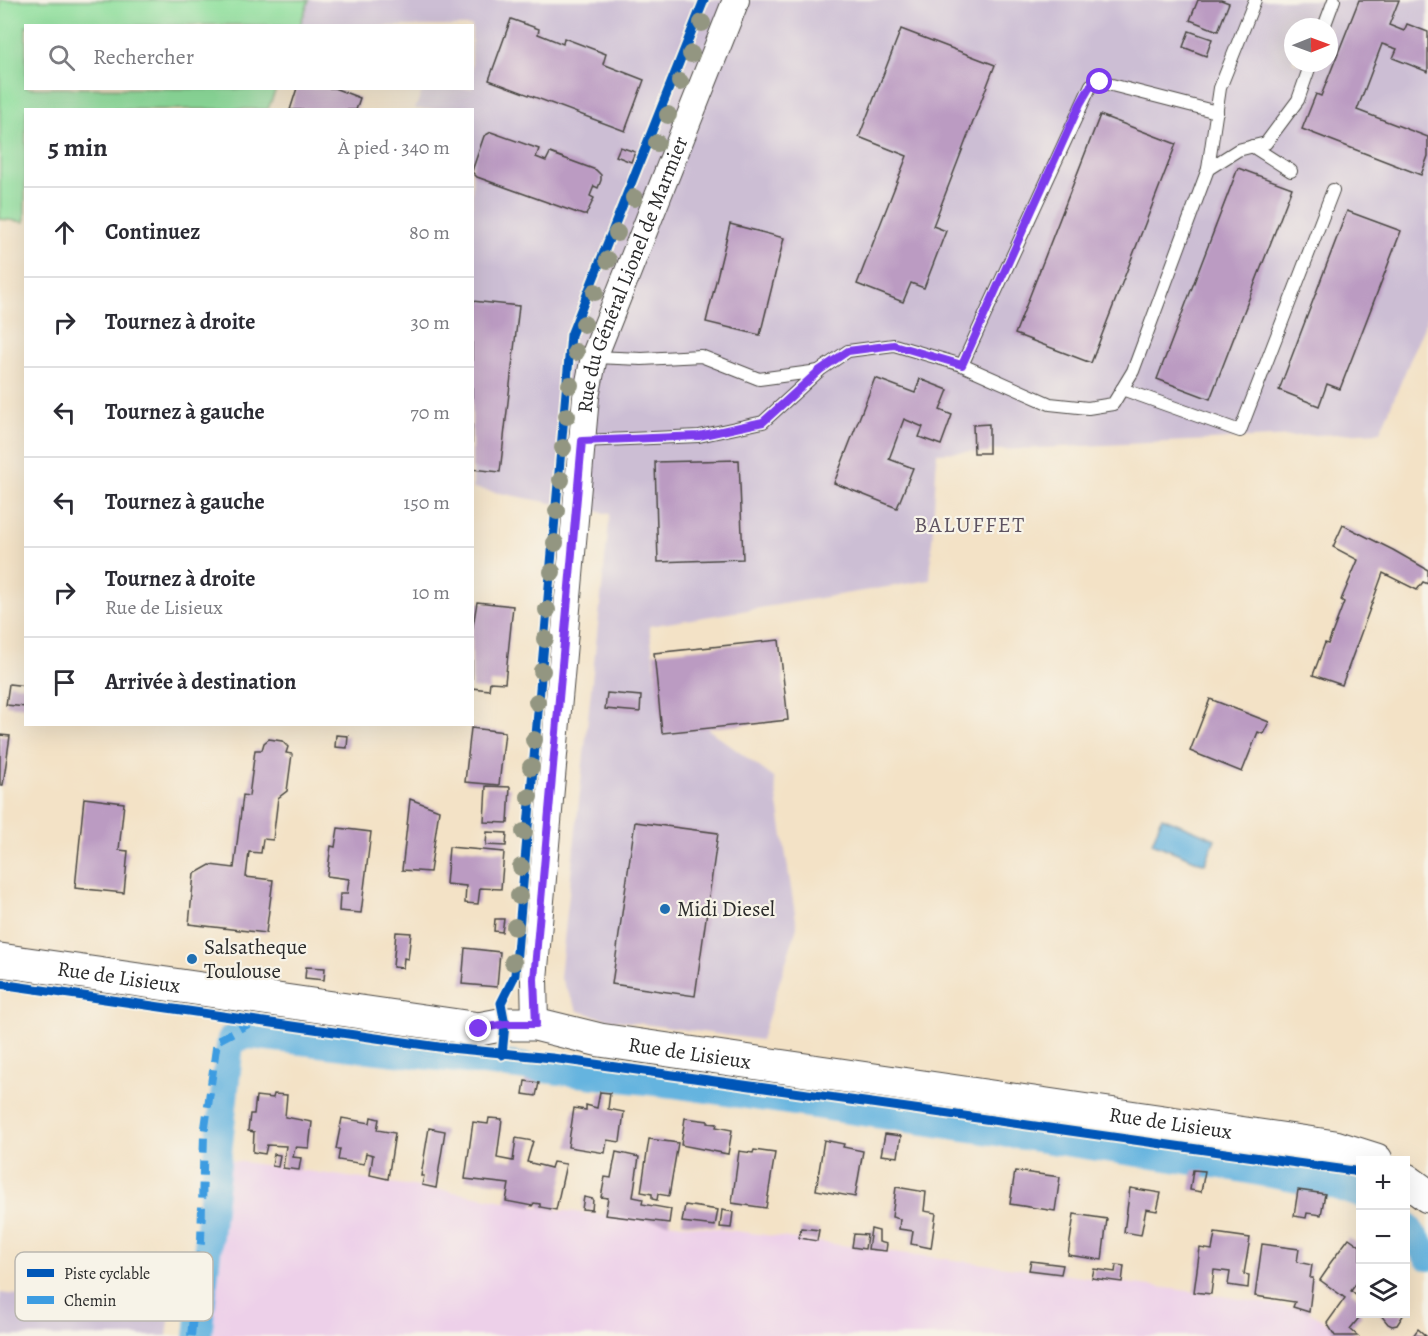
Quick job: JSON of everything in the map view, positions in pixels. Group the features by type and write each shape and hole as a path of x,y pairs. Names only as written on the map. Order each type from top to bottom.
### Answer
{"street":[{"name":"Rue du Général Lionel de Marmier","path":"536,1024 534,979 586,398 594,357 736,0"},
{"name":"Rue de Lisieux","path":"0,960 479,1029 505,1024 536,1024 600,1040 1335,1147 1361,1156"},
{"path":"1410,1183 1428,1196"}],"lane":[{"path":"582,441 699,436 763,422 820,370 848,351 894,345 962,365 1050,404 1088,408 1113,404 1133,371 1208,169 1220,88 1256,0"},
{"path":"1327,18 1334,0"},
{"path":"1208,169 1238,150 1266,143 1298,100 1308,72"},
{"path":"962,365 1091,85 1100,82 1217,112"},
{"path":"1252,146 1291,171"},
{"path":"1122,389 1240,431 1333,190"},
{"path":"594,357 642,359 701,356 759,379 820,370"}],"shaded area":[{"path":"309,0 1428,0 1428,317 1380,432 937,453 930,580 649,626 658,692 774,778 797,927 761,1040 607,1019 578,1011 560,977 610,514 474,488 474,108 415,108 423,90 474,90 474,24 301,24"},
{"path":"228,1160 448,1191 556,1210 629,1217 1211,1294 1306,1310 1327,1323 1335,1336 211,1336"},
{"path":"0,1293 15,1295 15,1321 169,1321 167,1336 0,1336"}],"green space":[{"path":"0,0 309,0 300,24 24,24 24,90 276,90 268,108 24,108 24,222 0,219"}],"water":[{"path":"1162,817 1215,839 1205,864 1152,843"}],"building":[{"path":"1198,0 1221,0 1229,3 1218,31 1190,20"},
{"path":"1359,0 1399,0 1389,25 1404,31 1407,24 1428,32 1428,72 1393,58 1397,49 1382,44 1357,110 1428,137 1428,156 1421,175 1302,129 1316,94 1321,96 1330,72 1338,72 1338,53"},
{"path":"511,19 539,29 538,34 563,44 564,38 606,54 603,64 644,80 625,131 489,80"},
{"path":"901,29 995,65 933,226 946,231 924,288 911,283 903,302 857,284 907,156 859,137"},
{"path":"1189,31 1212,39 1206,56 1183,47"},
{"path":"296,90 339,90 360,98 357,108 291,108"},
{"path":"1100,115 1176,144 1091,363 1015,334"},
{"path":"491,132 539,149 536,157 546,161 550,153 596,170 601,175 601,180 598,188 594,186 590,196 594,198 586,215 477,177 474,174 474,165 484,136"},
{"path":"620,147 635,152 631,162 616,156"},
{"path":"1238,168 1292,188 1210,399 1157,379"},
{"path":"1347,211 1401,231 1340,389 1327,384 1319,406 1279,390"},
{"path":"730,224 784,238 760,335 706,322"},
{"path":"474,301 519,306 500,472 474,469"},
{"path":"875,378 915,393 920,379 948,390 940,410 952,415 941,445 919,437 923,427 904,419 889,459 913,468 897,508 834,483"},
{"path":"989,424 989,453 974,453 973,425"},
{"path":"739,460 743,559 658,562 655,462"},
{"path":"1343,525 1428,570 1428,584 1423,582 1417,590 1383,573 1342,685 1313,675 1325,643 1328,644 1344,602 1341,600 1358,560 1333,547"},
{"path":"477,602 513,606 505,683 490,682 489,690 474,688 474,620"},
{"path":"779,640 788,720 662,733 654,653"},
{"path":"9,684 24,686 24,707 6,705"},
{"path":"607,693 641,696 640,712 605,709"},
{"path":"1210,699 1269,722 1263,734 1258,732 1242,772 1190,751"},
{"path":"471,728 505,732 499,785 465,782"},
{"path":"0,735 10,736 3,785 0,785"},
{"path":"336,735 348,736 347,748 335,747"},
{"path":"269,739 282,741 288,747 286,753 292,754 287,791 278,798 273,840 263,839 261,853 249,852 246,877 273,880 266,933 189,924 194,874 210,865 234,868 243,795 249,796 255,750 262,750 264,743"},
{"path":"486,786 510,787 508,823 484,822"},
{"path":"84,798 124,803 119,850 128,851 124,893 75,888"},
{"path":"410,799 439,810 430,872 402,870"},
{"name":"Midi Diesel","path":"635,822 718,833 695,996 612,984"},
{"path":"338,828 371,832 361,913 339,911 340,894 347,894 349,879 327,876 331,846 335,847"},
{"path":"487,832 507,833 506,846 486,845"},
{"path":"449,847 504,852 501,889 480,888 478,904 465,903 466,886 446,884"},
{"path":"495,919 504,919 502,932 494,931"},
{"path":"396,932 411,933 408,959 404,958 403,968 393,967"},
{"path":"465,948 500,952 497,987 462,984"},
{"path":"306,967 325,968 324,980 305,978"},
{"path":"525,1081 539,1083 536,1096 523,1094"},
{"path":"600,1092 610,1093 608,1109 624,1112 620,1142 607,1140 605,1153 568,1147 574,1108 586,1110 586,1105 597,1108"},
{"path":"274,1094 287,1095 285,1117 312,1122 309,1148 295,1147 293,1157 301,1158 299,1170 283,1168 286,1146 267,1145 265,1154 253,1152 254,1132 248,1131 250,1114 254,1114 256,1096 273,1098"},
{"path":"371,1117 379,1119 377,1130 395,1133 388,1179 370,1175 373,1155 366,1153 364,1164 338,1160 340,1149 336,1149 342,1118 370,1123"},
{"path":"489,1118 502,1119 497,1158 513,1161 516,1138 533,1141 527,1162 551,1168 553,1162 566,1164 556,1210 540,1207 540,1204 534,1203 532,1206 506,1201 509,1184 465,1179 473,1122 488,1124"},
{"path":"685,1118 708,1121 708,1123 717,1124 716,1127 732,1130 728,1154 681,1145"},
{"path":"429,1128 445,1131 436,1188 422,1185 424,1176 421,1176"},
{"path":"885,1134 901,1136 898,1157 881,1155"},
{"path":"649,1139 678,1143 669,1196 658,1194 657,1200 652,1199 652,1194 641,1192"},
{"path":"824,1140 863,1151 855,1197 816,1190"},
{"path":"754,1150 775,1153 766,1208 732,1203 739,1151 753,1153"},
{"path":"616,1152 639,1157 633,1197 643,1199 642,1204 671,1209 669,1223 605,1215 608,1198 601,1197 605,1177 611,1178"},
{"path":"274,1154 280,1155 278,1167 272,1166"},
{"path":"1193,1170 1205,1171 1201,1192 1190,1190"},
{"path":"1015,1171 1060,1177 1055,1211 1010,1204"},
{"path":"896,1187 926,1192 924,1211 936,1213 931,1248 911,1244 913,1231 899,1229 900,1219 892,1217"},
{"path":"1130,1188 1161,1193 1157,1211 1146,1209 1141,1235 1124,1232"},
{"path":"1298,1190 1325,1194 1321,1215 1307,1213 1306,1218 1294,1216"},
{"path":"584,1197 593,1199 592,1210 582,1209"},
{"path":"685,1205 718,1210 715,1226 682,1222"},
{"path":"722,1210 733,1212 731,1228 720,1227"},
{"path":"1074,1214 1107,1219 1102,1260 1068,1255"},
{"path":"801,1228 819,1230 817,1241 799,1238"},
{"path":"871,1229 879,1231 879,1242 887,1244 886,1251 868,1249"},
{"path":"1215,1233 1250,1238 1244,1274 1249,1275 1248,1288 1228,1285 1230,1272 1214,1270 1211,1294 1194,1292 1200,1248 1212,1250"},
{"path":"854,1234 867,1235 865,1249 852,1247"},
{"path":"1349,1238 1356,1243 1356,1284 1351,1291 1356,1295 1356,1318 1359,1318 1350,1329 1358,1336 1335,1336 1327,1323 1345,1298 1320,1280"},
{"path":"1262,1244 1299,1249 1297,1262 1312,1265 1310,1278 1313,1278 1309,1312 1293,1307 1295,1302 1255,1296"},
{"path":"1031,1261 1063,1265 1061,1274 1029,1270"},
{"path":"1116,1265 1124,1266 1122,1282 1092,1278 1094,1269 1115,1272"},
{"path":"1383,1318 1401,1318 1397,1325 1388,1324"},
{"path":"1418,1329 1426,1336 1413,1336"}],"waterway":[{"path":"207,1252 231,1039 250,1035 673,1084 1227,1166 1337,1186 1356,1193"},
{"path":"1410,1231 1428,1257"},
{"path":"198,1336 200,1321"}],"marked path":[{"path":"200,1252 204,1135 217,1041 252,1022"},
{"path":"191,1336 193,1321"}],"cycle path":[{"path":"502,1055 505,1024 501,1003 515,975 571,335 704,0"},
{"path":"0,984 439,1047 552,1058 1356,1172"}],"place":[{"name":"Midi Diesel","path":"665,909"},
{"name":"Salsatheque Toulouse","path":"192,959"}],"district":[{"name":"BALUFFET","path":"970,524"}],"route":[{"path":"479,1029 505,1024 536,1024 534,979 582,441 699,436 763,422 820,370 848,351 894,345 962,365 1080,104 1091,85 1100,82"}]}
